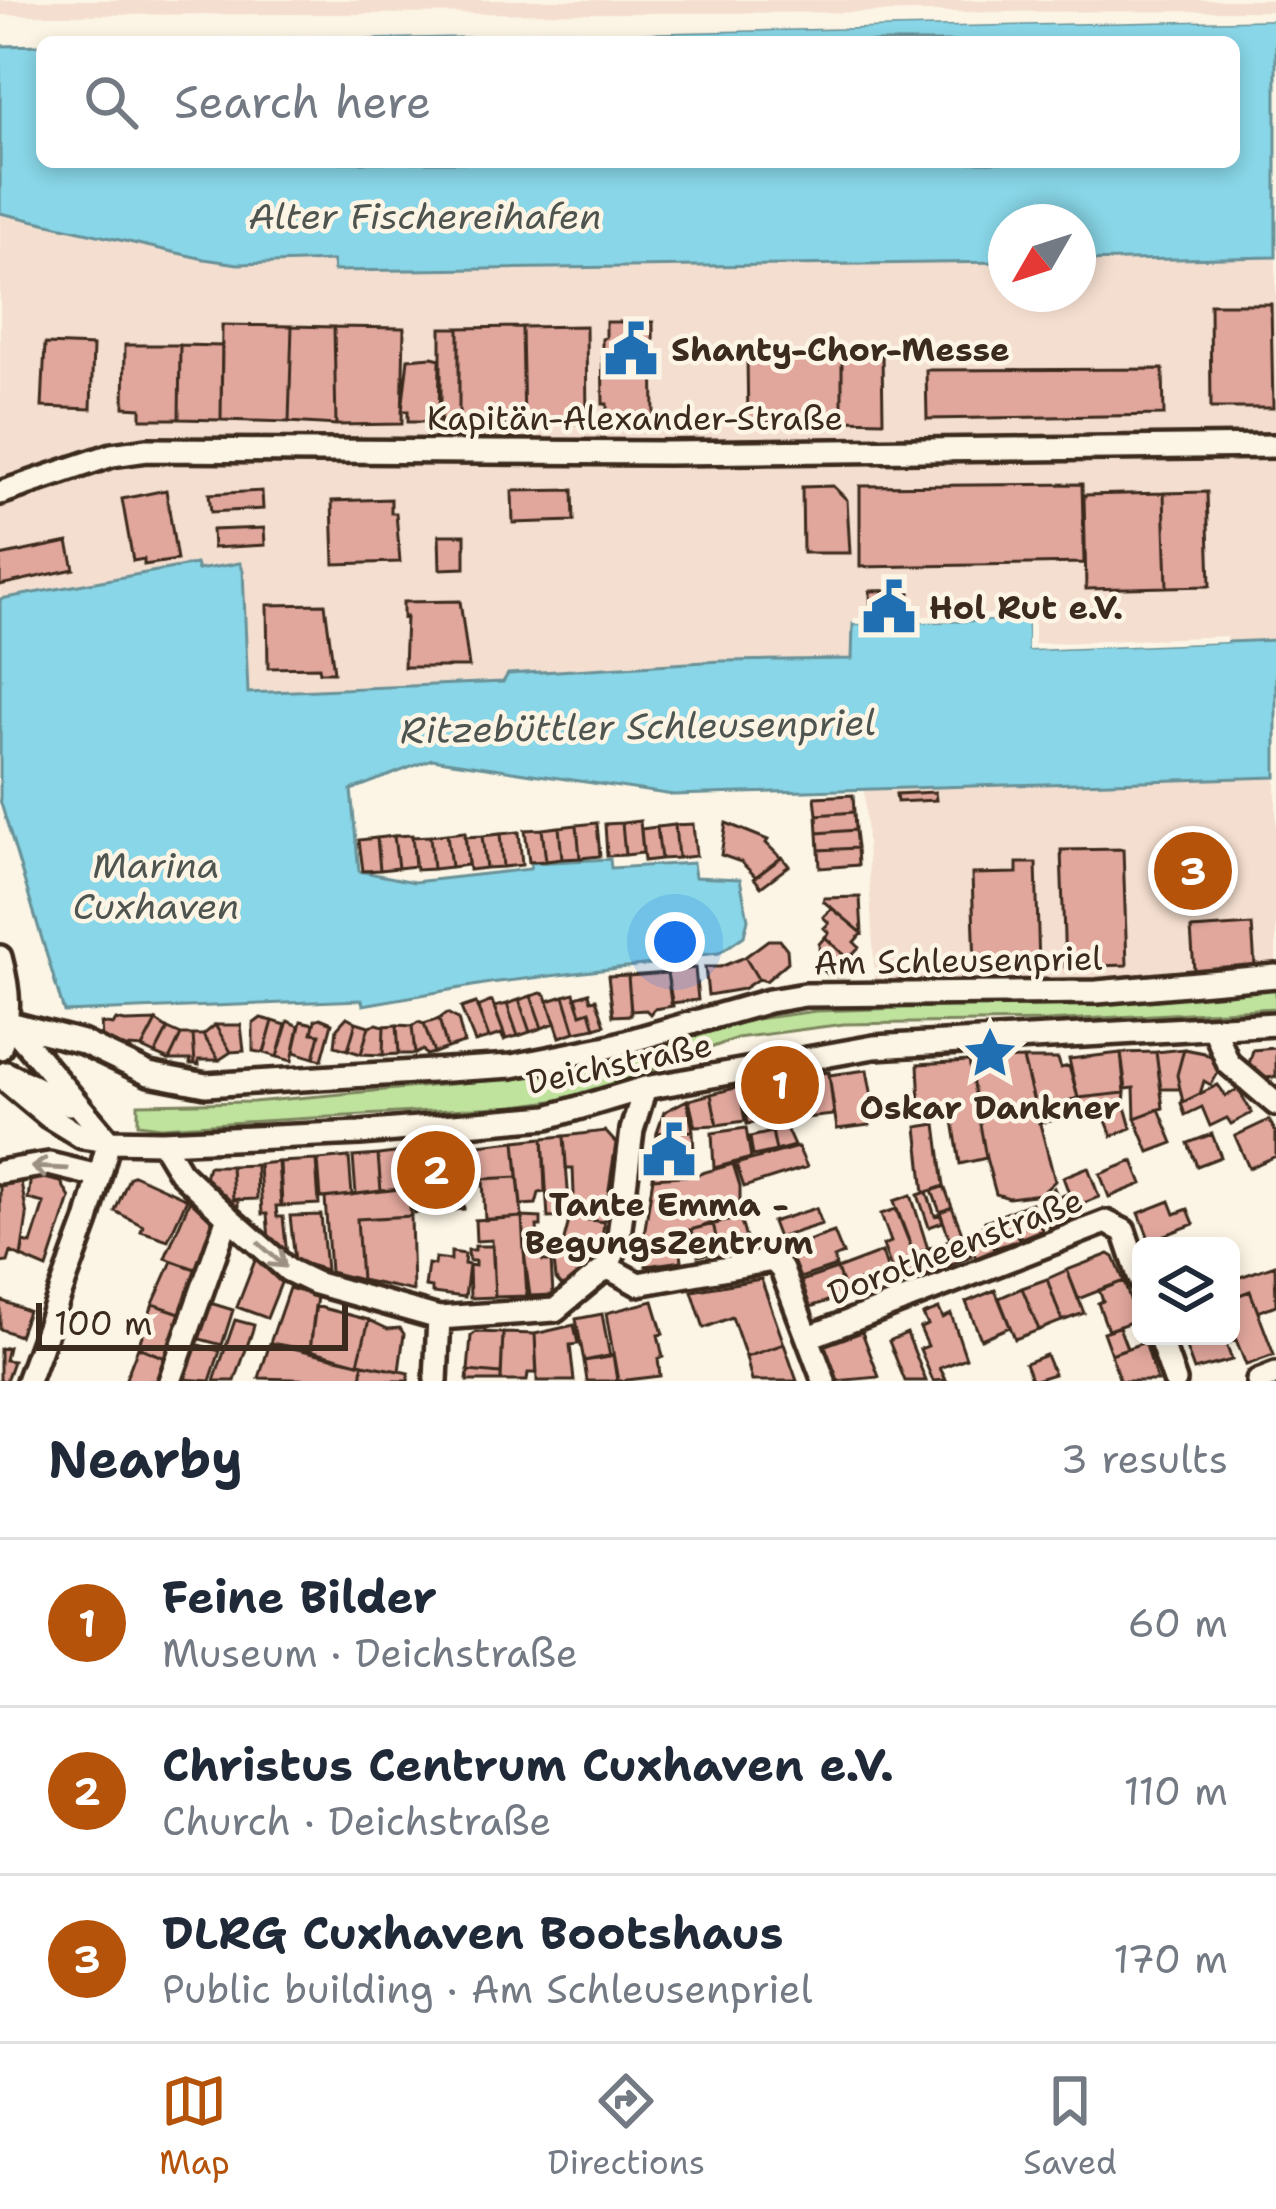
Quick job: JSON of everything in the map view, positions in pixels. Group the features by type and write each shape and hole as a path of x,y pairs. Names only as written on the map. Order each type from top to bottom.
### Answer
{"street":[{"name":"Kapitän-Alexander-Straße","path":"0,493 112,455 147,450 668,453 1276,446"},
{"path":"0,957 9,993 9,1023 0,1048"},
{"name":"Am Schleusenpriel","path":"9,1023 82,1042 149,1074 206,1085 512,1066 608,1047 806,995 1097,992 1276,976"},
{"name":"Deichstraße","path":"9,1023 109,1142"},
{"name":"Deichstraße","path":"0,1074 48,1116 82,1137 162,1142 360,1133 548,1117 645,1088 874,1047 1276,1024"},
{"path":"1214,1028 1228,1063 1276,1104"},
{"path":"60,1083 62,1066 82,1042"},
{"name":"Deichstraße","path":"0,1074 18,1076 81,1109"},
{"path":"162,1142 180,1172 228,1217 288,1270 315,1283 439,1318 555,1310 608,1267 617,1244 632,1130 645,1088"},
{"path":"28,1381 87,1221 109,1142"},
{"path":"0,1172 49,1164 98,1176"},
{"path":"170,1381 228,1217"},
{"name":"Dorotheenstraße","path":"808,1337 1106,1222 1124,1231 1132,1255"},
{"path":"608,1267 638,1284 772,1260 782,1270 824,1381"},
{"path":"436,1381 439,1318"},
{"path":"1162,1345 1174,1381"},
{"path":"1258,1381 1276,1374"}],"shaded area":[{"path":"0,0 1276,0 1276,11 0,15"},
{"path":"0,213 204,259 238,264 333,261 335,271 988,262 988,312 1096,312 1096,261 1276,257 1276,640 1028,650 1028,619 853,625 853,659 721,661 509,674 504,682 248,693 241,573 198,570 197,565 0,599"},
{"path":"1276,777 1276,989 1111,1001 882,1008 875,980 864,790"}],"green space":[{"path":"1276,989 1276,1008 1047,1021 844,1024 737,1038 613,1085 516,1106 161,1127 138,1124 138,1104 253,1102 539,1076 596,1066 748,1020 816,1011 1111,1001"}],"water":[{"name":"Alter Fischereihafen","path":"1276,19 1276,257 1096,261 1096,204 988,204 988,262 334,271 333,261 238,264 204,259 0,213 0,46 36,45 36,168 1240,168 1240,36 484,36"},
{"path":"240,563 248,693 503,682 508,674 721,661 852,659 853,624 1028,619 1029,650 1276,640 1276,777 673,795 432,759 351,790 359,871 414,882 530,869 531,863 610,859 611,868 693,863 695,877 740,879 748,919 744,936 719,953 677,961 490,983 363,1005 362,1000 64,1012 0,800 0,599 196,564 198,570"}],"pier":[{"path":"1276,13 1276,19 479,36 204,36"},
{"path":"1029,613 1034,618 1034,644 1226,636 1226,642 1028,650 1028,619 853,624 854,618"}],"building":[{"path":"1210,304 1271,304 1273,408 1211,408"},
{"path":"606,322 653,322 654,422 607,422 602,339"},
{"path":"222,325 292,326 289,422 221,420"},
{"path":"292,326 334,327 336,425 289,422"},
{"path":"586,326 587,423 524,424 522,327"},
{"path":"334,327 404,328 402,424 336,425"},
{"path":"522,327 524,424 459,424 459,328"},
{"path":"441,328 459,328 459,424 441,423"},
{"path":"45,344 93,346 91,409 42,407"},
{"path":"125,345 180,345 179,419 141,419 141,408 124,407"},
{"path":"180,345 222,346 221,420 179,419"},
{"path":"842,353 882,353 883,421 842,420"},
{"path":"842,355 842,420 748,423 747,357"},
{"path":"408,359 440,359 439,422 408,422 408,411 402,411"},
{"path":"1163,369 1164,415 927,419 926,370"},
{"path":"1082,484 1084,563 860,567 860,486"},
{"path":"833,486 847,500 850,553 803,553 802,487"},
{"path":"166,490 177,560 144,565 144,559 133,561 122,499"},
{"path":"573,490 574,521 513,523 512,491"},
{"path":"262,491 263,509 211,512 209,494"},
{"path":"1207,492 1210,586 1167,587 1164,493"},
{"path":"1164,493 1167,587 1086,589 1084,495"},
{"path":"391,499 400,562 334,564 332,501"},
{"path":"264,528 265,545 213,548 212,530"},
{"path":"439,535 465,535 465,568 440,569"},
{"path":"68,542 74,569 0,585 0,556"},
{"path":"910,590 910,622 871,623 870,591"},
{"path":"460,601 469,667 404,667 403,602"},
{"path":"325,604 334,672 320,672 319,667 268,668 267,605"},
{"path":"935,792 936,800 897,802 896,794"},
{"path":"853,795 854,812 817,815 815,797"},
{"path":"854,812 855,830 818,833 817,815"},
{"path":"640,821 643,853 625,855 622,823"},
{"path":"597,823 600,856 580,858 577,825"},
{"path":"622,823 625,855 607,856 605,824"},
{"path":"726,823 768,840 781,858 756,877 741,862 721,855"},
{"path":"693,824 696,856 678,858 675,825"},
{"path":"577,825 580,858 562,859 559,827"},
{"path":"675,825 678,858 661,859 657,827"},
{"path":"559,827 562,859 546,861 542,829"},
{"path":"657,827 661,859 644,861 641,829"},
{"path":"542,829 546,861 529,862 525,830"},
{"path":"855,830 857,848 819,850 818,833"},
{"path":"465,832 468,865 451,867 447,834"},
{"path":"519,832 522,865 503,867 500,834"},
{"path":"447,834 451,867 433,869 430,836"},
{"path":"500,834 503,867 486,868 482,836"},
{"path":"412,835 415,866 398,868 394,836"},
{"path":"394,836 398,868 380,870 377,838"},
{"path":"430,836 433,869 416,870 412,837"},
{"path":"482,836 486,868 469,870 465,837"},
{"path":"1216,836 1221,897 1171,900 1167,840"},
{"path":"377,838 380,870 363,871 359,840"},
{"path":"857,848 858,865 820,868 819,850"},
{"path":"1123,849 1127,965 1065,967 1061,850"},
{"path":"782,857 789,866 761,887 754,878"},
{"path":"1017,863 1036,863 1039,966 975,968 972,874 1017,873"},
{"path":"860,897 862,933 823,901 824,898"},
{"path":"832,908 862,933 854,942 859,947 848,959 825,937 829,923 823,917"},
{"path":"1252,925 1255,966 1194,970 1191,929"},
{"path":"825,937 848,959 850,968 842,977 820,967 819,944"},
{"path":"768,940 780,940 788,962 766,981 758,979 745,957"},
{"path":"745,957 758,979 743,989 708,995 705,967 720,967"},
{"path":"695,968 698,1000 671,1003 667,972"},
{"path":"667,973 673,1006 650,1014 631,1011 628,976"},
{"path":"628,975 631,1015 613,1016 608,976"},
{"path":"574,993 581,1014 590,1011 595,1028 575,1032 564,996"},
{"path":"589,993 605,1025 595,1028 590,1011 581,1014 576,997"},
{"path":"546,995 555,1023 542,1028 531,996"},
{"path":"531,996 542,1028 530,1032 519,1000"},
{"path":"564,996 575,1032 560,1037 548,1001"},
{"path":"519,1000 530,1032 518,1036 507,1004"},
{"path":"492,1001 504,1040 501,1034 489,1038 477,1007"},
{"path":"476,1003 489,1038 475,1042 461,1008"},
{"path":"507,1004 518,1036 506,1039 494,1007"},
{"path":"447,1013 458,1019 464,1043 447,1048 439,1019"},
{"path":"347,1017 356,1022 348,1050 335,1046 337,1028"},
{"path":"261,1018 273,1021 264,1053 253,1051 253,1024"},
{"path":"320,1018 332,1023 322,1060 314,1058 320,1034 312,1033"},
{"path":"439,1019 447,1048 434,1053 424,1024"},
{"path":"116,1020 156,1021 142,1048 123,1051 102,1040 101,1023 113,1025"},
{"path":"156,1021 168,1029 155,1054 142,1048"},
{"path":"273,1021 286,1025 277,1057 264,1053"},
{"path":"288,1021 299,1026 292,1061 277,1057"},
{"path":"301,1021 314,1024 312,1033 320,1034 314,1058 294,1052"},
{"path":"356,1022 369,1026 361,1054 348,1050"},
{"path":"424,1024 434,1053 415,1054 412,1026"},
{"path":"215,1025 231,1052 219,1060 203,1035"},
{"path":"215,1025 241,1025 244,1051 231,1052"},
{"path":"397,1025 412,1026 415,1054 399,1054"},
{"path":"397,1025 399,1054 383,1055 384,1026"},
{"path":"369,1026 384,1026 383,1055 361,1054"},
{"path":"168,1029 181,1035 169,1060 155,1054"},
{"path":"181,1035 193,1035 195,1064 169,1060"},
{"path":"193,1035 203,1035 219,1060 195,1064"},
{"path":"1276,1048 1276,1077 1264,1078 1249,1064 1253,1050"},
{"path":"1184,1049 1204,1053 1218,1062 1219,1071 1211,1085 1204,1081 1200,1094 1183,1102 1177,1075"},
{"path":"1184,1049 1177,1075 1180,1089 1161,1089 1156,1052"},
{"path":"1156,1052 1163,1108 1135,1118 1134,1088 1126,1089 1121,1053"},
{"path":"1121,1053 1125,1093 1078,1098 1069,1059"},
{"path":"1023,1059 1055,1181 1041,1194 1009,1198 996,1194 969,1061"},
{"path":"1023,1059 1058,1059 1061,1068 1069,1066 1078,1098 1067,1101 1071,1117 1039,1123"},
{"path":"969,1061 986,1158 960,1164 951,1108 947,1104 920,1106 918,1064"},
{"path":"867,1070 874,1108 870,1125 837,1129 829,1075"},
{"path":"829,1072 834,1115 795,1119 789,1077"},
{"path":"789,1077 794,1116 783,1119 785,1126 772,1130 765,1081"},
{"path":"765,1081 770,1120 747,1124 742,1085"},
{"path":"1218,1085 1226,1096 1238,1089 1252,1113 1231,1124 1227,1118 1210,1126 1202,1107 1185,1115 1181,1103"},
{"path":"739,1087 745,1121 717,1125 711,1094"},
{"path":"1125,1093 1131,1128 1112,1136 1102,1110 1082,1112 1078,1098"},
{"path":"711,1094 717,1125 695,1126 689,1100"},
{"path":"687,1100 693,1131 657,1133 664,1112"},
{"path":"1159,1109 1173,1143 1149,1152 1135,1118"},
{"path":"1269,1120 1276,1133 1276,1156 1249,1168 1235,1136"},
{"path":"936,1124 944,1186 924,1193 917,1127"},
{"path":"785,1126 794,1146 776,1151 772,1130"},
{"path":"746,1128 751,1158 714,1168 712,1133"},
{"path":"605,1131 616,1143 604,1222 570,1217 573,1168 566,1168 564,1136"},
{"path":"693,1131 695,1175 653,1178 657,1133"},
{"path":"772,1132 776,1151 753,1156 750,1137"},
{"path":"1212,1134 1221,1157 1197,1166 1188,1143"},
{"path":"564,1136 570,1217 548,1218 543,1138"},
{"path":"543,1138 545,1192 539,1193 536,1204 521,1205 515,1141"},
{"path":"515,1141 518,1177 462,1180 460,1147"},
{"path":"460,1147 464,1209 414,1213 406,1152"},
{"path":"798,1147 807,1167 744,1187 736,1164"},
{"path":"403,1152 408,1188 381,1191 378,1155"},
{"path":"378,1155 381,1191 356,1194 353,1157"},
{"path":"349,1157 352,1195 321,1198 318,1160"},
{"path":"316,1160 319,1204 282,1206 280,1162"},
{"path":"1133,1161 1142,1184 1109,1197 1100,1174"},
{"path":"278,1162 281,1206 276,1206 277,1217 283,1217 287,1255 269,1240 267,1214 262,1214 259,1164"},
{"path":"733,1164 740,1186 740,1218 643,1241 653,1178 695,1175"},
{"path":"256,1165 257,1199 233,1200 231,1166"},
{"path":"208,1166 231,1166 233,1200 238,1199 238,1207 232,1207 205,1178"},
{"path":"1088,1167 1099,1197 1074,1207 1063,1177"},
{"path":"31,1175 61,1182 70,1198 47,1268 21,1257 24,1242 31,1244 44,1203 28,1199"},
{"path":"134,1175 187,1199 168,1240 141,1231 143,1226 115,1211"},
{"path":"518,1177 522,1217 485,1220 483,1179"},
{"path":"21,1182 27,1216 21,1257 11,1252 8,1262 0,1263 0,1186"},
{"path":"944,1186 952,1207 940,1212 932,1191"},
{"path":"408,1188 411,1216 357,1219 361,1280 330,1272 325,1198"},
{"path":"1054,1188 1058,1197 1067,1194 1077,1217 1050,1228 1040,1204 1047,1202"},
{"path":"927,1192 935,1216 940,1214 943,1222 929,1227 918,1195"},
{"path":"911,1195 928,1249 914,1254 894,1201"},
{"path":"190,1200 215,1224 198,1270 165,1258"},
{"path":"1170,1201 1175,1214 1188,1209 1194,1224 1148,1237 1139,1213"},
{"path":"1031,1203 1042,1230 1021,1238 1010,1211"},
{"path":"952,1207 971,1256 948,1266 938,1244 950,1240 940,1212"},
{"path":"816,1208 822,1224 778,1238 772,1222"},
{"path":"896,1209 922,1275 897,1285 883,1245 891,1242 881,1214"},
{"path":"1009,1212 1019,1240 996,1248 985,1221"},
{"path":"321,1215 326,1270 295,1261 290,1216"},
{"path":"411,1216 413,1291 361,1280 357,1219"},
{"path":"522,1217 527,1296 495,1297 492,1240 476,1241 475,1220"},
{"path":"522,1217 541,1218 538,1252 524,1252"},
{"path":"570,1217 604,1222 600,1257 563,1287 556,1279 553,1252 564,1240"},
{"path":"740,1218 748,1246 719,1252 713,1223"},
{"path":"713,1223 719,1252 698,1256 691,1230"},
{"path":"984,1226 994,1250 976,1258 965,1233"},
{"path":"834,1232 843,1254 834,1258 836,1266 800,1278 788,1248"},
{"path":"679,1233 682,1261 646,1266 643,1241"},
{"path":"936,1245 945,1269 923,1277 914,1254"},
{"path":"493,1246 495,1297 470,1298 469,1265 475,1266 475,1261 469,1261 468,1250"},
{"path":"451,1252 465,1254 464,1264 469,1265 465,1297 432,1293 432,1288 425,1287 428,1264 434,1265 435,1258 451,1260"},
{"path":"524,1252 542,1252 543,1261 551,1261 553,1295 530,1296"},
{"path":"882,1252 888,1271 843,1287 837,1269"},
{"path":"1109,1254 1124,1281 1078,1299 1067,1270"},
{"path":"256,1258 281,1283 267,1318 237,1307"},
{"path":"172,1261 198,1270 183,1314 153,1304"},
{"path":"1275,1265 1276,1305 1258,1312 1250,1291 1240,1295 1240,1277"},
{"path":"837,1269 846,1295 810,1307 801,1281"},
{"path":"1067,1270 1084,1313 1062,1321 1047,1279"},
{"path":"761,1279 784,1344 746,1357 732,1317 704,1328 692,1291"},
{"path":"1047,1279 1062,1321 1039,1330 1022,1288"},
{"path":"1124,1281 1132,1322 1108,1330 1098,1303 1103,1301 1099,1290"},
{"path":"289,1288 317,1296 310,1350 270,1343"},
{"path":"1022,1288 1039,1330 1015,1339 999,1298"},
{"path":"995,1290 1010,1327 981,1339 966,1302"},
{"path":"1250,1291 1274,1355 1246,1365 1238,1345 1240,1295"},
{"path":"0,1300 28,1311 19,1336 0,1329"},
{"path":"653,1301 663,1334 658,1335 663,1357 658,1359 660,1376 618,1381 606,1313"},
{"path":"207,1302 233,1310 222,1345 196,1338"},
{"path":"153,1304 183,1314 165,1358 138,1347"},
{"path":"315,1306 369,1320 358,1363 310,1350"},
{"path":"939,1309 943,1318 951,1314 966,1358 940,1368 946,1380 933,1381 920,1349 928,1346 920,1328 928,1325 923,1315"},
{"path":"602,1314 610,1357 584,1361 576,1319"},
{"path":"235,1320 254,1325 253,1329 235,1381 214,1381"},
{"path":"369,1320 388,1329 400,1328 404,1334 399,1371 358,1363"},
{"path":"574,1325 578,1344 570,1345 574,1381 537,1381 535,1334"},
{"path":"1119,1327 1127,1348 1111,1354 1103,1332"},
{"path":"862,1332 879,1377 836,1381 823,1346"},
{"path":"503,1333 501,1374 468,1371 471,1336"},
{"path":"503,1333 535,1334 537,1373 528,1373 527,1381 501,1381"},
{"path":"907,1333 926,1381 905,1381 889,1341"},
{"path":"270,1343 363,1364 361,1381 259,1378"},
{"path":"195,1344 220,1351 210,1381 184,1379"},
{"path":"784,1344 797,1381 752,1381 746,1357"},
{"path":"1146,1345 1157,1381 1120,1381 1111,1354"},
{"path":"1185,1345 1226,1345 1232,1360 1194,1370"},
{"path":"8,1347 5,1360 13,1361 6,1381 0,1381 0,1349"},
{"path":"138,1347 165,1358 157,1381 125,1381"},
{"path":"613,1355 617,1381 587,1381 584,1361"},
{"path":"1046,1355 1054,1374 1032,1381 1025,1363"},
{"path":"363,1364 409,1373 408,1381 361,1381"},
{"path":"468,1371 501,1374 501,1381 467,1381"}],"place":[{"name":"Shanty-Chor-Messe","path":"631,349"},
{"name":"Hol Rut e.V.","path":"889,607"},
{"name":"DLRG Cuxhaven Bootshaus","path":"1193,871"},
{"name":"Oskar Dankner","path":"990,1053"},
{"name":"Feine Bilder","path":"780,1085"},
{"name":"Tante Emma - BegungsZentrum","path":"669,1150"},
{"name":"Christus Centrum Cuxhaven e.V.","path":"436,1170"}],"water label":[{"name":"Ritzebüttler Schleusenpriel","path":"638,726"},
{"name":"Marina Cuxhaven","path":"156,886"}]}
